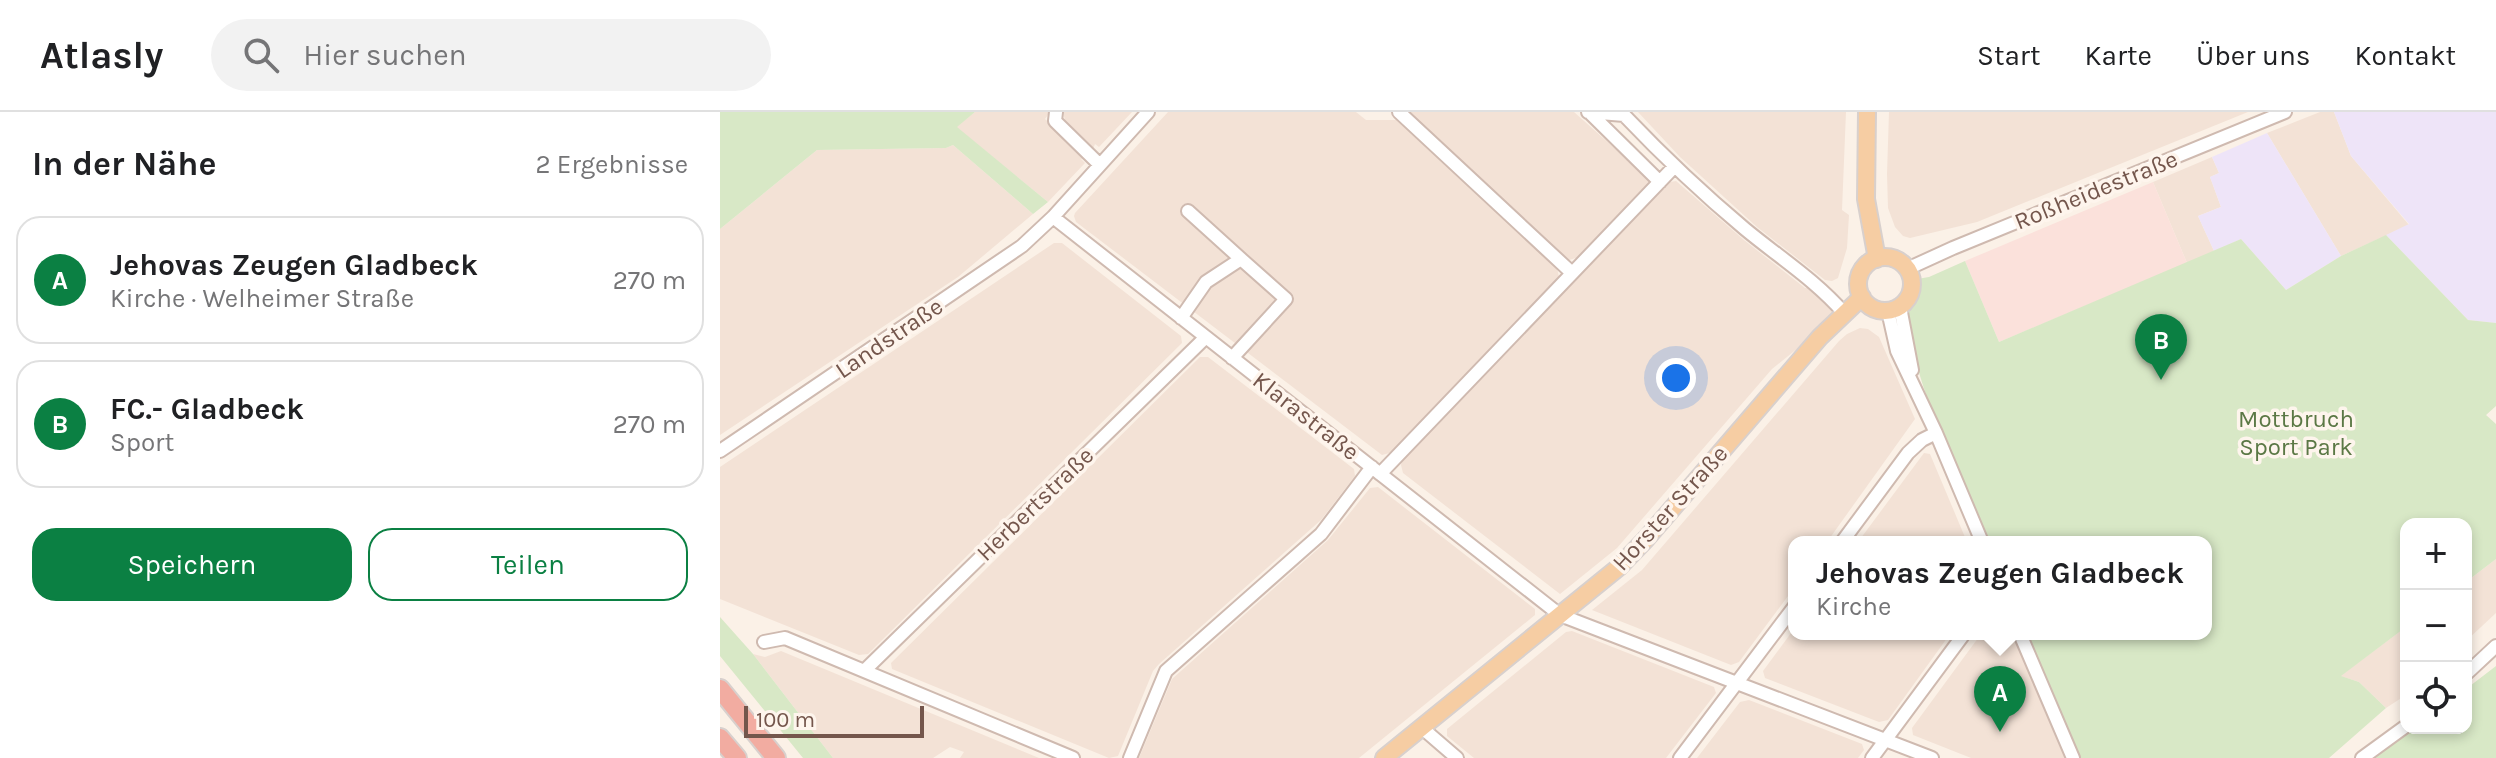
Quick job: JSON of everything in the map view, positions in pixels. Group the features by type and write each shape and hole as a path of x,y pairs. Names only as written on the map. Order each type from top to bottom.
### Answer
{"highway":[{"path":"720,689 776,758"},
{"path":"720,738 737,758"}],"main road":[{"path":"1867,112 1866,199 1877,259"},
{"path":"1877,259 1895,259 1907,269 1912,287 1908,298 1894,309 1870,306 1862,297 1860,276 1877,259"},
{"name":"Horster Straße","path":"1384,758 1619,567 1813,345 1862,297"}],"street":[{"path":"1056,112 1055,121 1100,165"},
{"name":"Landstraße","path":"720,451 1022,246 1053,217 1148,112"},
{"path":"1399,112 1572,273"},
{"path":"1588,112 1660,182"},
{"path":"1588,112 1624,115 1673,168 1821,288 1844,313"},
{"name":"Roßheidestraße","path":"1907,269 2285,112"},
{"path":"1130,758 1166,671 1321,534 1376,470 1673,168"},
{"path":"1188,211 1286,299 1232,358"},
{"name":"Klarastraße","path":"1053,217 1560,615 1932,758"},
{"path":"1181,318 1206,282 1241,259"},
{"path":"1894,309 1897,351 1979,536"},
{"name":"Herbertstraße","path":"865,670 1206,337"},
{"path":"1846,536 1908,453 1922,440 1936,433"},
{"path":"1680,758 1788,615"},
{"path":"764,642 785,638 1073,758"},
{"path":"1872,758 1960,640"},
{"path":"2023,640 2073,758"},
{"path":"2472,668 2496,646"},
{"path":"1421,727 1457,758"},
{"path":"2362,758 2400,730"}],"shaded area":[{"path":"975,112 1050,112 1045,119 1086,157 1081,159 1085,163 1048,202 956,127"},
{"path":"1063,112 1132,112 1099,147 1095,144 1093,149 1066,124"},
{"path":"1168,112 1356,112 1366,120 1398,120 1557,268 1559,277 1393,452 1382,455 1076,222 1075,213"},
{"path":"1409,112 1574,112 1649,179 1648,186 1579,257 1569,260"},
{"path":"1638,112 1846,112 1842,210 1849,215 1847,248 1838,278 1825,280 1757,227 1680,157"},
{"path":"1889,112 2248,112 1977,222 1910,238 1903,236 1895,227 1888,208"},
{"path":"2320,112 2334,112 2351,156 2409,225 2341,256 2267,133"},
{"path":"2334,112 2496,112 2496,323 2468,320 2386,235 2409,224 2351,156"},
{"path":"2267,133 2341,256 2286,290 2241,239 2214,251 2198,216 2221,207 2210,177 2219,173 2212,157"},
{"path":"953,145 1033,214 958,277 720,435 720,229 817,150 946,148"},
{"path":"2212,157 2219,173 2210,177 2221,207 2198,216 2214,251 2187,263 2153,182"},
{"path":"1676,181 1805,288 1820,289 1841,313 1772,369 1617,548 1560,594 1403,473 1402,460 1661,190"},
{"path":"2153,182 2187,263 1999,342 1965,261"},
{"path":"1054,243 1062,243 1181,336 1182,343 868,654 859,655 720,599 720,467"},
{"path":"1860,328 1868,329 1879,337 1915,419 1831,536 1788,536 1788,596 1739,662 1731,665 1592,610 1642,570 1847,334"},
{"path":"1200,357 1208,357 1354,469 1355,476 1321,520 1153,671 1118,756 1109,758 892,669 891,663"},
{"path":"1924,453 1930,454 1964,536 1862,536"},
{"path":"1378,487 1535,609 1535,615 1359,758 1139,758 1172,679 1328,540 1370,488"},
{"path":"2496,559 2496,613 2472,635 2472,590 2472,577"},
{"path":"1572,631 1714,687 1716,693 1666,758 1474,758 1447,736 1447,729 1566,632"},
{"path":"2400,631 2400,699 2386,708 2359,682 2340,676"},
{"path":"1788,637 1788,640 1946,640 1888,720 1879,722 1765,678 1763,671"},
{"path":"1977,640 2017,640 2066,758 1971,758 1913,735 1912,728"},
{"path":"781,651 1039,758 960,758 964,752 950,747 933,758 833,758 753,654 765,657"},
{"path":"1749,700 1862,744 1864,750 1858,758 1697,758 1740,702"}],"green space":[{"path":"720,112 975,112 957,127 1048,202 1033,214 953,145 946,148 817,150 720,229"},
{"name":"Mottbruch Sport Park","path":"2386,235 2468,320 2496,323 2496,406 2486,415 2496,424 2496,559 2472,577 2472,518 2400,518 2400,632 2341,676 2359,682 2386,708 2329,758 2075,758 2026,640 2212,640 2212,536 1983,536 1938,428 1910,341 1904,311 1915,298 1917,279 1965,261 1999,342 2241,239 2286,290 2341,256"},
{"path":"720,617 753,654 833,758 803,758 720,656"},
{"path":"2496,666 2496,758 2366,758 2400,732 2472,734 2472,684"}],"place":[{"name":"FC.- Gladbeck","path":"2161,380"},
{"name":"Jehovas Zeugen Gladbeck","path":"2000,732"}]}
